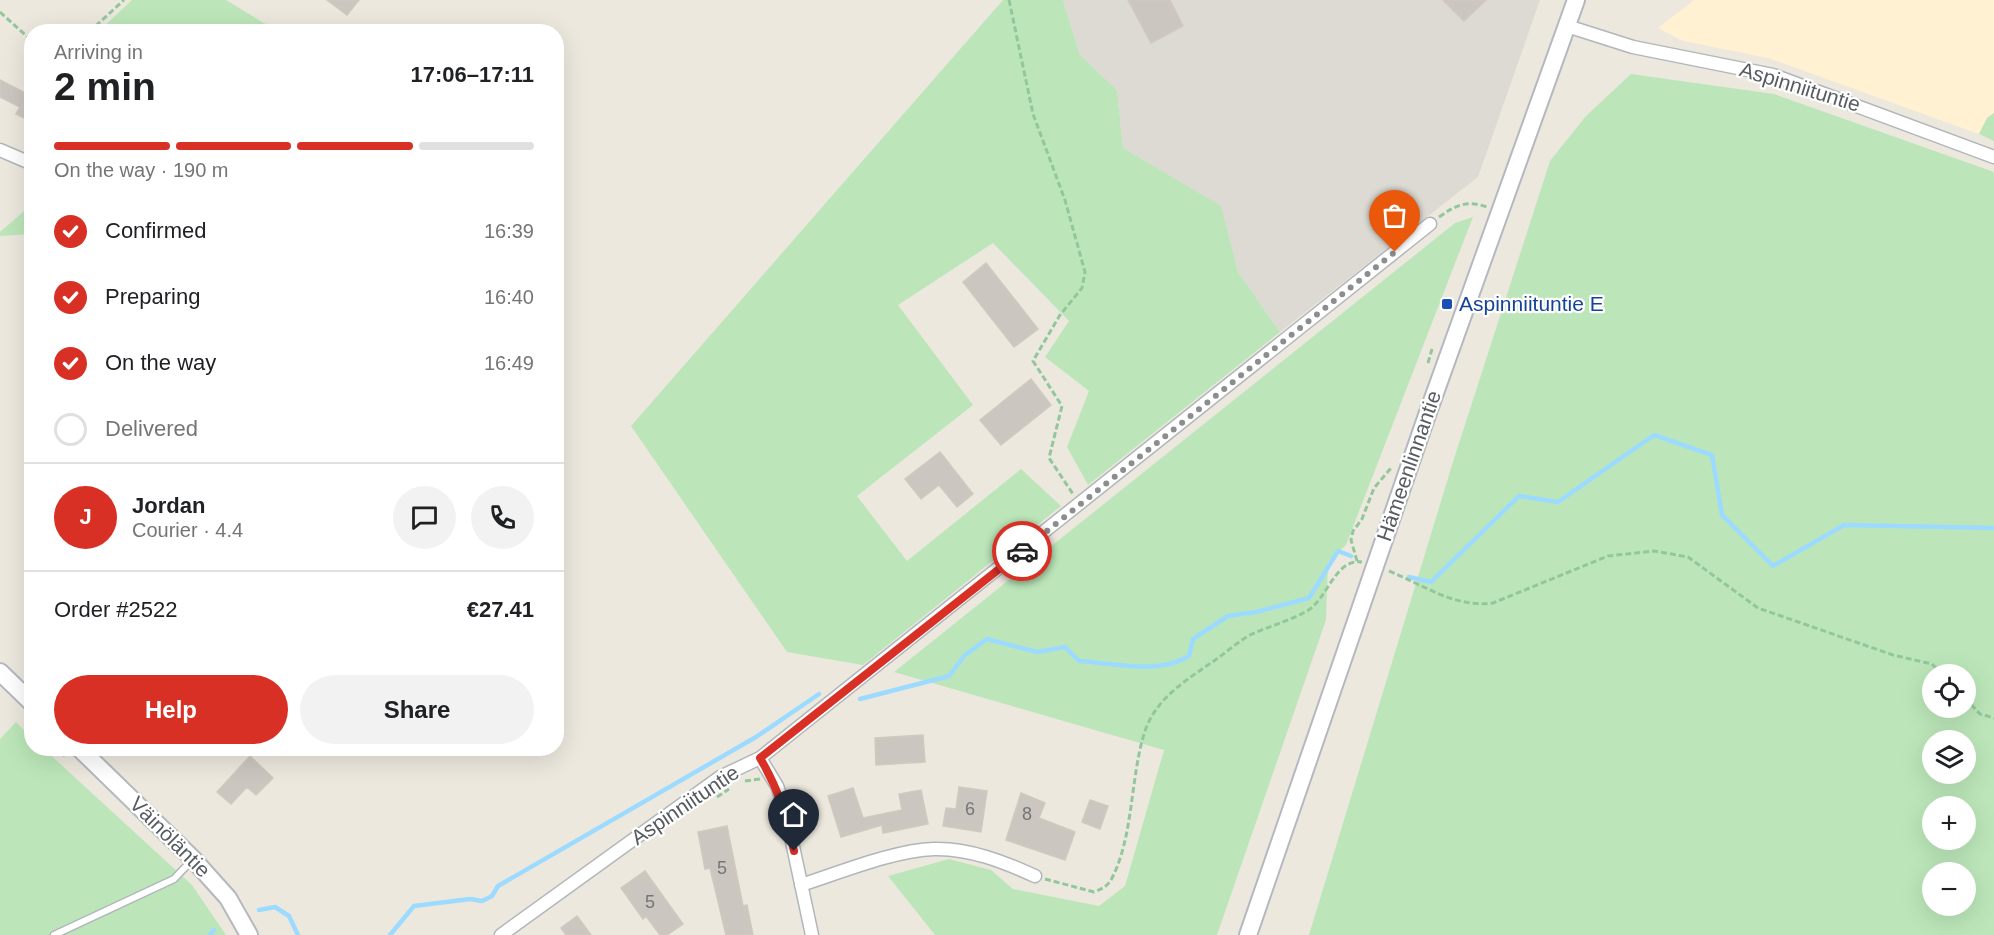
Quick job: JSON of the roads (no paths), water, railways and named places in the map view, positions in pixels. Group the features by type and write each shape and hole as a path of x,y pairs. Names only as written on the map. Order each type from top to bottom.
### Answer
{"main road":[{"name":"Hämeenlinnantie","path":"1248,935 1422,429 1576,0"},
{"path":"0,672 24,695"},
{"name":"Väinöläntie","path":"87,756 193,859 228,897 249,935"}],"street":[{"name":"Aspinniituntie","path":"1567,26 1642,49 1773,75 1994,157"},
{"path":"0,150 24,160"},
{"name":"Aspinniituntie","path":"501,935 720,777 760,758 1430,224"},
{"path":"760,758 785,809 812,935"},
{"path":"801,885 889,858 933,849 999,860 1035,876"}],"lane":[{"path":"54,935 174,879 193,859"}],"waterway":[{"path":"1409,577 1431,582 1519,496 1558,502 1654,435 1712,455 1722,515 1773,566 1844,525 1994,528"},
{"path":"860,699 949,676 965,655 987,639 1037,652 1065,647 1079,661 1136,666 1177,662 1189,656 1193,639 1228,616 1256,612 1309,598 1338,551 1351,556"},
{"path":"390,935 414,906 470,899 482,901 492,896 498,886 756,737 819,694"},
{"path":"259,910 275,907 289,916 298,935"},
{"path":"210,935 214,930"}],"place":[{"name":"Aspinniituntie E","path":"1447,304"}]}
